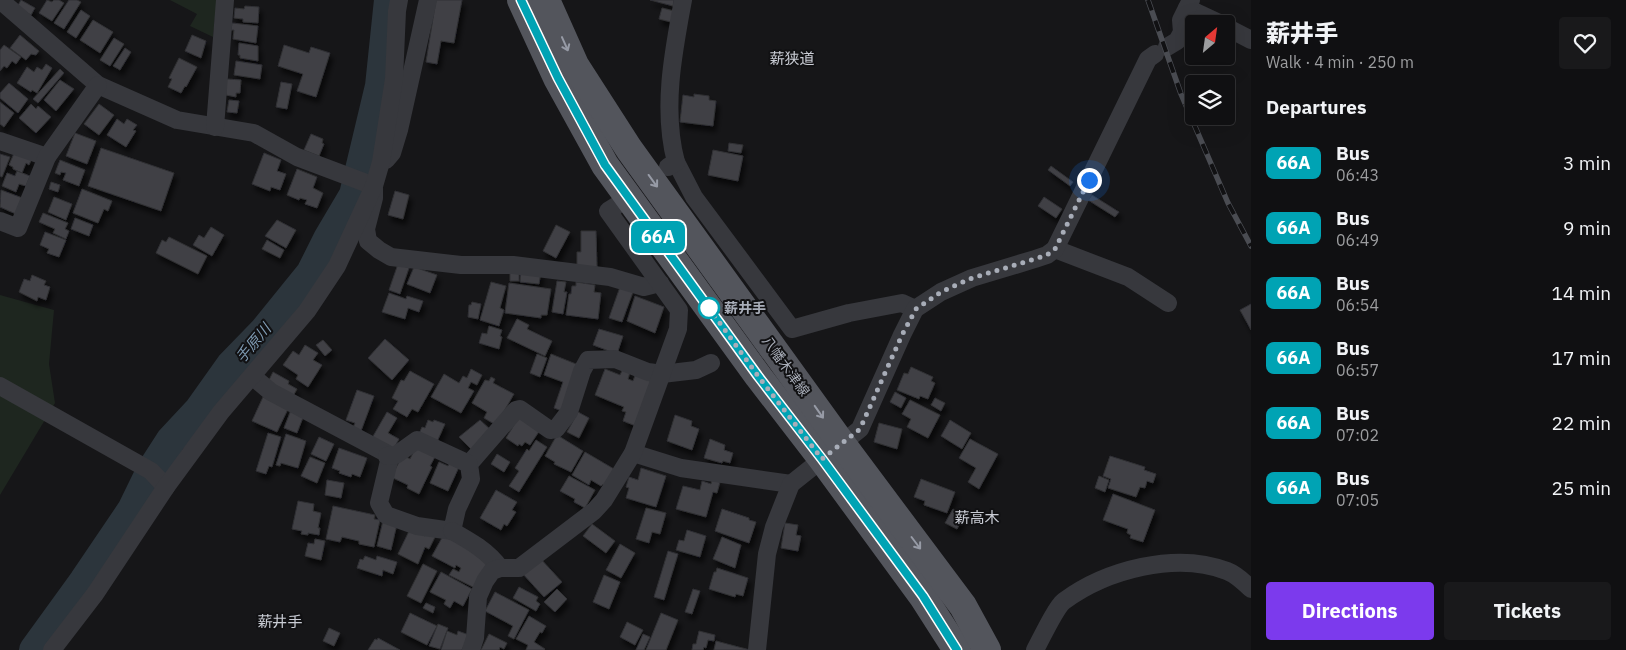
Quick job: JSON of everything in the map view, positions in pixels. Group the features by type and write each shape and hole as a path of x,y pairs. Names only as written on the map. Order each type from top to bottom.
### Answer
{"main road":[{"name":"八幡木津線","path":"521,0 558,78 605,165 758,376 832,452 963,606 987,650"},
{"name":"八幡木津線","path":"546,0 575,65 832,452 957,650"}],"street":[{"path":"0,0 98,85 177,120 254,133 297,157 336,171 373,180"},
{"path":"215,127 225,0"},
{"path":"52,650 94,594 166,487 220,412 307,311 337,266 373,180 394,79 399,0"},
{"path":"428,0 399,130 392,153 373,180 374,198 366,229 368,241 390,257 461,265 513,265 610,277 644,287 660,283"},
{"path":"683,0 668,97 672,165 792,329 849,313 902,304 916,309"},
{"path":"757,650 767,554 774,527 792,484 860,429 902,335 916,309 941,292 972,278 1047,255 1055,249 1148,59 1178,41 1182,32 1182,20 1189,4 1206,15"},
{"path":"1235,32 1251,40"},
{"path":"0,222 18,228 46,157 98,85"},
{"path":"0,141 46,157"},
{"path":"471,650 475,638 478,597 492,571 500,568 519,568 594,511 604,500 633,453 645,415 678,329 678,310 608,211 616,206"},
{"path":"1055,249 1128,277 1168,303"},
{"path":"452,531 457,509 471,479 469,464 516,410 520,409 550,430 556,429 569,412 582,371 588,360 615,359 648,372 662,374 696,370 711,363"},
{"path":"252,376 271,392 386,453 389,461 379,503 386,515 417,526 452,531 476,544 500,568"},
{"path":"0,386 151,471 166,487"},
{"path":"387,456 396,455 416,440 469,464"},
{"path":"633,453 681,468 792,484"},
{"path":"1035,650 1062,602 1096,582 1132,569 1162,563 1204,565 1228,571 1251,589"}],"shaded area":[{"path":"170,0 217,0 213,37 190,26 197,14"},
{"path":"0,295 54,310 49,364 55,403 0,495"}],"building":[{"path":"21,0 35,8 31,15 17,7"},
{"path":"47,0 52,2 59,0 64,3 52,21 39,13"},
{"path":"69,0 81,2 64,29 54,23"},
{"path":"436,0 462,0 454,43 441,41 437,64 426,62"},
{"path":"650,0 674,0 673,6"},
{"path":"245,6 259,7 258,23 243,22 243,19 234,18 235,8 244,9"},
{"path":"662,8 674,11 671,22 659,19"},
{"path":"81,10 90,16 76,38 67,32"},
{"path":"93,20 113,32 100,53 80,40"},
{"path":"232,23 258,26 256,43 233,39 234,30 231,30"},
{"path":"20,35 39,51 36,55 31,54 26,60 10,48"},
{"path":"192,35 206,41 201,58 185,51"},
{"path":"114,38 124,44 110,66 100,60"},
{"path":"239,43 258,46 258,61 240,58 240,55 238,55"},
{"path":"4,45 21,57 16,64 12,61 7,68 4,66 0,71 0,50"},
{"path":"284,45 309,53 311,47 330,53 316,97 297,91 303,74 278,66"},
{"path":"125,48 131,52 120,70 113,66"},
{"path":"179,58 197,67 181,93 168,87 172,79 169,78"},
{"path":"236,61 262,65 260,79 234,75"},
{"path":"46,64 52,68 37,93 32,90 31,92 17,83 27,67 34,72 37,67 42,70"},
{"path":"60,69 64,73 38,103 33,99"},
{"path":"60,80 74,89 56,111 44,100"},
{"path":"226,80 241,80 240,93 236,93 236,97 226,95"},
{"path":"281,82 292,84 287,109 276,107"},
{"path":"9,83 28,99 18,113 0,98 0,93"},
{"path":"694,94 709,96 709,100 716,101 713,126 680,122 683,95 694,97"},
{"path":"229,100 239,101 237,113 227,112"},
{"path":"0,102 14,113 4,127 0,124"},
{"path":"31,104 36,109 38,106 51,117 36,133 19,118"},
{"path":"99,104 114,115 99,135 84,124"},
{"path":"117,119 124,124 127,119 137,125 133,130 136,131 126,147 107,135"},
{"path":"75,133 96,141 87,164 66,156"},
{"path":"311,134 323,139 322,143 324,144 319,156 304,150"},
{"path":"729,143 743,145 741,153 728,151"},
{"path":"101,148 174,173 161,211 88,186"},
{"path":"713,150 743,156 738,181 708,175"},
{"path":"15,151 32,158 29,165 26,163 22,173 9,165"},
{"path":"264,153 281,160 277,171 286,174 280,190 271,187 270,191 252,184"},
{"path":"0,154 10,157 2,177 0,176"},
{"path":"60,160 85,170 79,186 63,180 66,173 61,172 60,175 55,173"},
{"path":"1051,166 1073,182 1070,186 1048,170"},
{"path":"297,169 317,177 313,188 323,193 317,208 305,204 307,200 300,198 299,200 287,195"},
{"path":"17,171 30,176 26,186 19,184 16,192 2,186 7,173 15,176"},
{"path":"51,182 60,185 58,192 49,189"},
{"path":"82,189 112,201 108,211 104,209 98,223 73,213"},
{"path":"1,190 25,199 16,214 0,207"},
{"path":"395,191 409,195 403,219 388,215"},
{"path":"1092,195 1119,212 1115,217 1088,200"},
{"path":"54,197 72,204 66,220 48,212"},
{"path":"1044,197 1062,209 1056,218 1038,206"},
{"path":"43,213 68,223 65,229 69,231 66,239 53,233 55,229 39,222"},
{"path":"75,218 93,225 89,236 71,229"},
{"path":"277,220 296,230 286,248 265,236"},
{"path":"556,225 570,232 556,258 543,251"},
{"path":"211,227 224,235 212,256 193,245 199,235 204,238"},
{"path":"581,231 596,231 597,267 577,267 577,252 581,252"},
{"path":"45,232 66,240 59,257 47,253 49,249 40,245"},
{"path":"169,237 207,256 198,274 156,253 162,240 166,242"},
{"path":"267,240 284,250 280,258 262,249"},
{"path":"398,264 409,268 400,294 389,290"},
{"path":"414,267 437,275 430,293 407,284"},
{"path":"510,268 519,269 519,281 510,281"},
{"path":"521,270 541,272 539,284 520,282"},
{"path":"32,275 46,281 44,285 50,287 46,300 38,297 37,301 19,292 24,279 30,281"},
{"path":"557,281 566,282 564,292 567,292 563,314 552,312"},
{"path":"491,282 506,286 500,308 504,310 499,326 480,320"},
{"path":"576,282 595,285 594,292 601,293 598,319 566,315 569,294 571,294 572,286 576,286"},
{"path":"509,283 551,289 547,315 541,315 541,318 505,313"},
{"path":"620,287 633,292 622,322 609,318"},
{"path":"389,293 406,299 407,296 423,301 419,312 408,308 405,319 382,312"},
{"path":"635,296 664,307 655,333 627,321"},
{"path":"472,302 481,304 478,319 468,317 469,305"},
{"path":"1251,304 1251,330 1240,310"},
{"path":"517,319 529,325 527,329 552,341 545,356 507,338"},
{"path":"489,326 502,330 499,349 479,343 482,333 487,334"},
{"path":"599,329 623,336 617,354 593,345"},
{"path":"385,339 409,360 392,380 368,358"},
{"path":"323,340 332,350 325,356 316,345"},
{"path":"305,345 318,353 313,360 322,365 308,387 296,379 298,375 283,365 293,351 299,355"},
{"path":"537,354 547,358 540,377 530,373"},
{"path":"551,354 581,366 565,412 554,408 563,382 544,375"},
{"path":"911,367 933,377 931,381 935,383 928,399 920,396 919,399 897,390 904,373 908,374"},
{"path":"471,369 482,375 477,385 471,382 468,388 474,391 461,413 431,397 444,374 459,383 463,376 467,378"},
{"path":"605,369 620,375 623,369 630,372 628,379 633,381 636,373 654,380 636,426 623,421 626,412 622,411 624,407 595,395"},
{"path":"410,371 434,384 418,412 412,409 407,417 393,409 398,401 392,398 401,380 404,381"},
{"path":"273,372 289,381 288,384 297,389 292,398 267,384"},
{"path":"491,377 495,379 493,383 514,394 496,425 484,418 487,412 472,403 485,380 489,381"},
{"path":"357,390 374,396 361,431 353,428 355,423 346,420"},
{"path":"895,392 906,398 901,408 890,402"},
{"path":"263,397 288,409 277,432 252,421"},
{"path":"935,398 945,403 941,411 931,405"},
{"path":"910,400 940,415 928,438 907,427 911,419 902,414"},
{"path":"291,410 304,415 297,433 284,428"},
{"path":"387,412 397,418 388,433 399,439 393,450 372,438"},
{"path":"578,412 589,418 579,438 567,432"},
{"path":"675,415 692,421 691,426 699,429 692,450 667,441"},
{"path":"519,417 540,430 530,445 525,442 522,446 519,444 518,446 506,438"},
{"path":"428,420 445,424 436,444 418,436 422,427 425,428"},
{"path":"480,420 492,431 472,450 459,437"},
{"path":"950,420 971,433 962,449 941,436"},
{"path":"879,423 902,429 897,449 874,442"},
{"path":"268,433 281,437 272,467 269,466 266,474 256,471"},
{"path":"286,434 306,441 298,468 281,463 280,466 276,465"},
{"path":"557,435 583,451 571,472 554,464 555,462 545,456"},
{"path":"319,437 334,444 326,461 311,454"},
{"path":"710,439 725,445 724,450 733,453 730,463 723,461 722,463 704,458"},
{"path":"970,439 998,454 979,489 968,482 976,468 959,458"},
{"path":"536,440 547,447 519,492 509,486 519,471 515,468 527,449 529,451"},
{"path":"417,445 436,455 419,494 407,488 408,485 391,477 403,455 410,459"},
{"path":"339,448 367,458 360,477 352,474 351,477 339,473 340,471 332,468"},
{"path":"585,452 614,469 604,485 601,486 591,480 589,485 572,475"},
{"path":"497,454 510,462 504,472 491,464"},
{"path":"1110,456 1145,467 1144,470 1156,474 1153,483 1147,481 1145,488 1140,487 1136,497 1108,488 1111,479 1103,476"},
{"path":"310,457 325,463 317,483 301,476"},
{"path":"439,462 448,466 450,462 459,467 448,491 430,483"},
{"path":"641,468 666,476 656,507 626,498 629,488 626,487 629,477 638,480"},
{"path":"569,476 595,490 585,508 574,502 575,499 560,491"},
{"path":"1099,476 1109,480 1105,492 1095,488"},
{"path":"921,479 955,492 947,513 924,505 925,501 914,497"},
{"path":"327,480 344,483 341,498 325,495"},
{"path":"712,480 720,482 717,493 713,492 706,517 676,509 683,486 700,490 702,481 711,484"},
{"path":"496,490 517,502 512,510 516,512 507,526 504,524 501,530 480,518"},
{"path":"1113,494 1155,510 1143,542 1130,538 1131,535 1127,533 1128,529 1103,520"},
{"path":"298,501 314,504 313,511 321,513 318,528 320,528 319,535 301,534 302,531 292,529"},
{"path":"333,506 375,515 374,519 380,520 374,547 359,544 359,541 342,537 340,542 326,539"},
{"path":"646,508 666,513 660,534 652,532 649,543 636,539"},
{"path":"722,509 756,522 749,543 715,531"},
{"path":"953,509 964,516 957,529 945,523"},
{"path":"383,521 397,524 391,550 377,546"},
{"path":"785,523 798,525 796,535 801,536 798,551 781,548"},
{"path":"592,524 615,541 606,553 583,536"},
{"path":"410,529 425,536 427,533 435,537 429,549 425,547 418,564 398,554"},
{"path":"687,530 706,536 700,557 676,550 679,540 684,541"},
{"path":"443,536 476,551 490,562 475,588 449,575 453,569 459,572 461,568 456,565 455,568 432,556"},
{"path":"722,537 741,545 735,568 713,559"},
{"path":"315,539 325,541 321,560 305,556 308,543 314,544"},
{"path":"620,544 635,553 621,578 606,570"},
{"path":"668,551 678,554 664,600 654,597"},
{"path":"365,556 376,560 377,556 397,562 393,574 383,570 382,576 357,568 360,559 363,560"},
{"path":"539,557 562,582 544,597 522,573"},
{"path":"423,564 437,571 421,603 407,596"},
{"path":"717,568 748,578 743,596 736,594 735,597 709,589"},
{"path":"441,572 472,589 463,606 454,601 450,608 444,604 446,600 430,592"},
{"path":"604,575 620,582 609,609 593,602"},
{"path":"519,587 538,597 536,601 540,604 536,611 513,598"},
{"path":"557,589 567,599 555,612 544,602"},
{"path":"693,589 700,591 692,614 685,612"},
{"path":"495,592 529,610 514,639 508,636 513,626 485,611"},
{"path":"426,603 435,607 433,613 423,608"},
{"path":"410,613 437,626 427,645 401,632"},
{"path":"661,613 678,620 666,650 646,650"},
{"path":"529,616 546,626 534,642 544,650 526,650 528,645 516,639"},
{"path":"627,622 643,630 635,645 620,637"},
{"path":"438,624 448,628 440,649 429,646"},
{"path":"329,628 340,633 334,646 323,641"},
{"path":"447,631 457,635 458,631 469,635 462,650 441,650"},
{"path":"699,631 715,635 714,641 708,640 706,648 704,647 703,650 692,650 693,644 696,644"},
{"path":"489,634 507,643 504,649 500,647 499,650 481,650"},
{"path":"643,634 650,637 644,650 636,650"},
{"path":"378,638 400,650 368,650 375,639 377,640"},
{"path":"716,641 750,650 714,650"}],"waterway":[{"name":"手原川","path":"34,650 132,510 151,471 171,440 199,410 231,365 264,331 311,273 328,239 354,195 380,86 389,0"}],"railway":[{"path":"1148,0 1181,94 1228,203 1251,246"}],"bus line":[{"name":"66A","path":"521,0 558,78 605,165 758,376 923,596 957,650"}],"place":[{"name":"薪井手","path":"709,308"}],"district":[{"name":"薪狭道","path":"792,58"},
{"name":"薪高木","path":"977,517"},
{"name":"薪井手","path":"280,621"}],"route":[{"path":"709,308 704,301 758,376 822,459 860,429 902,335 916,309 941,292 972,278 1047,255 1055,249 1089,180"}]}
